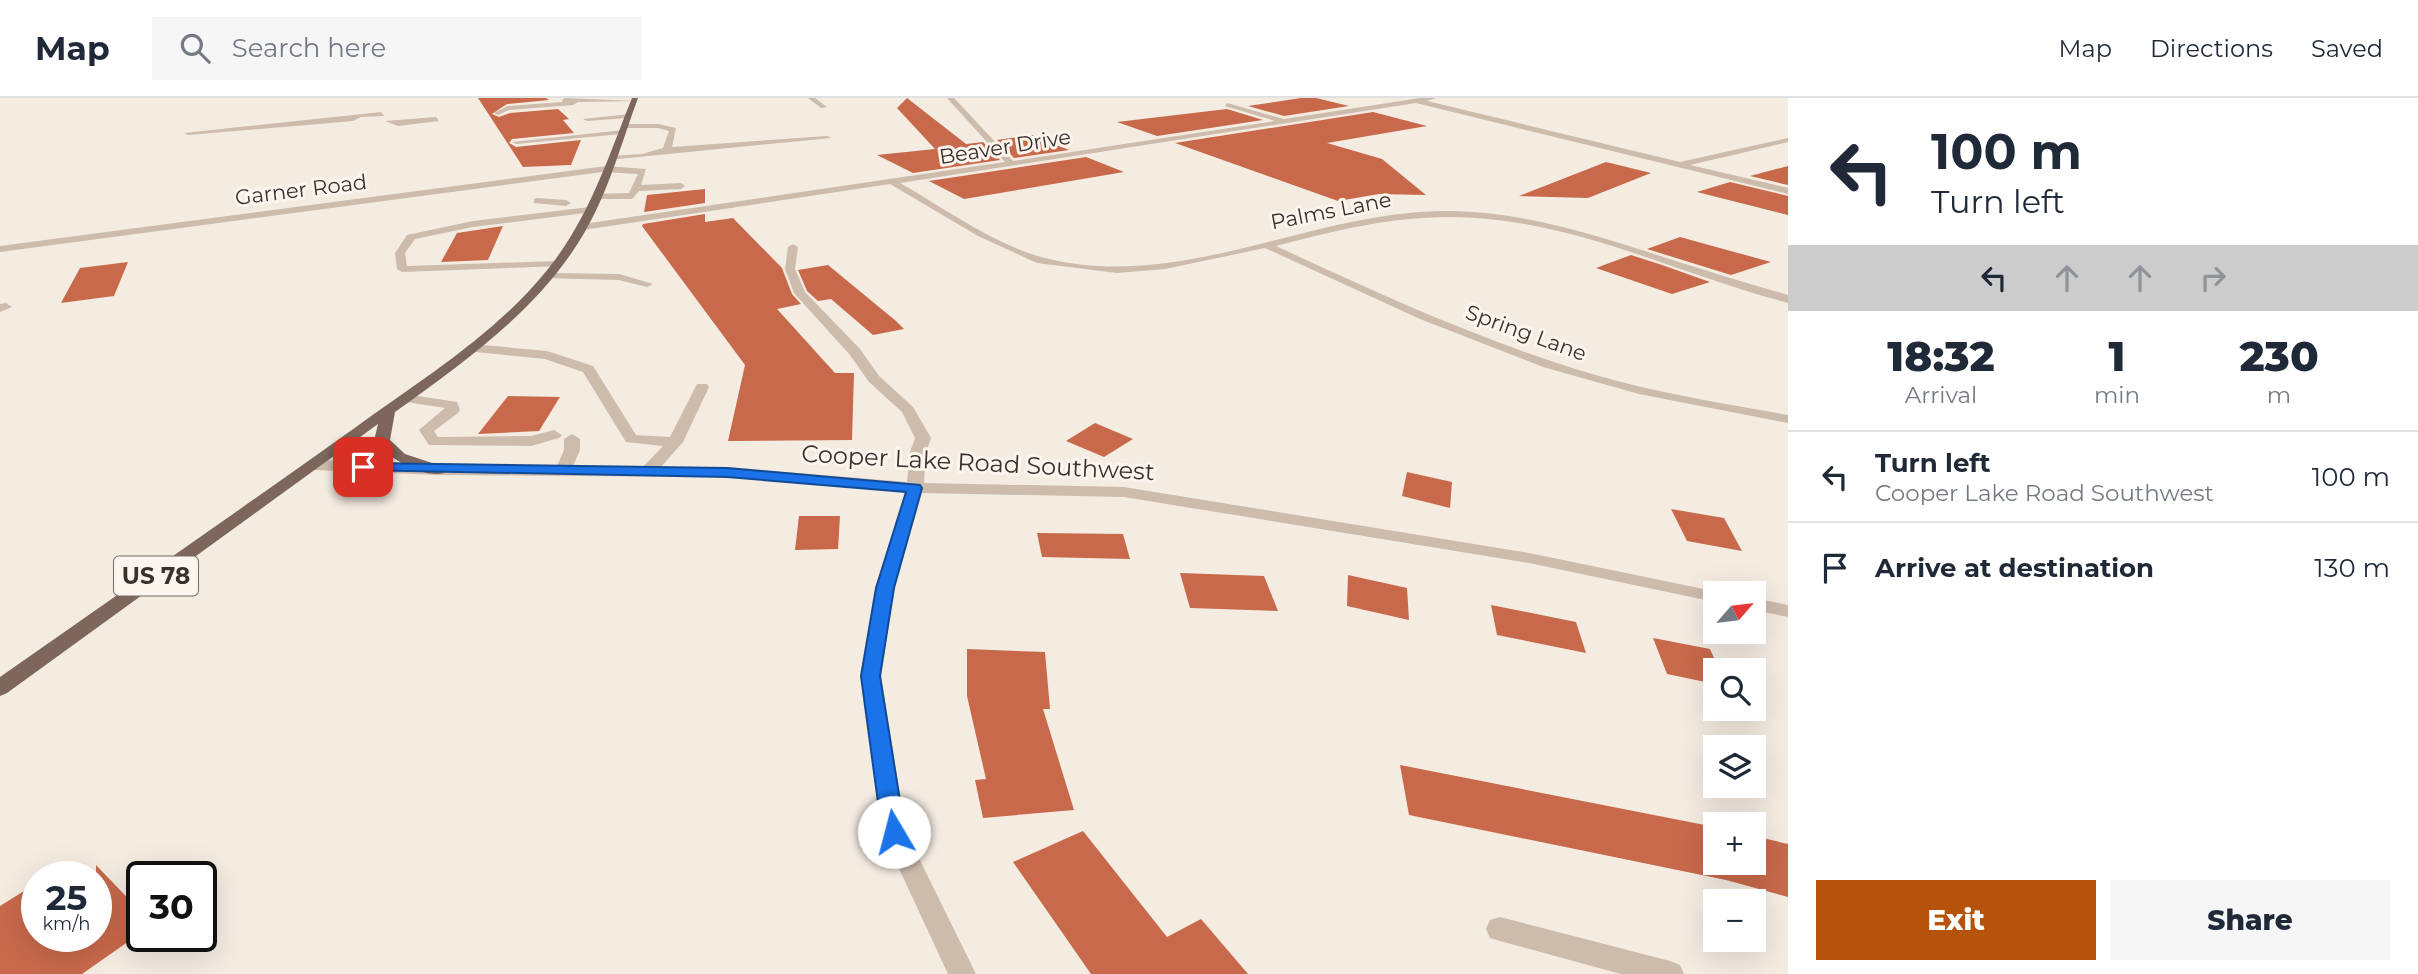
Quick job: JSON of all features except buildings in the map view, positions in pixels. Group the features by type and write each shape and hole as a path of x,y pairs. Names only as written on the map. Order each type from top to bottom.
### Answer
{"main road":[{"name":"US 78","path":"4,682 313,465 471,348 510,314 558,264 589,211 634,100"},
{"path":"388,410 382,441 399,457 438,470"}],"street":[{"path":"555,98 575,102"},
{"path":"811,98 823,107"},
{"path":"950,98 1011,164"},
{"path":"1405,98 1788,191"},
{"name":"Beaver Drive","path":"589,211 892,182 1433,98"},
{"path":"498,113 508,108 634,100"},
{"path":"1227,105 1287,122"},
{"path":"404,112 389,121 398,124 436,119"},
{"path":"188,133 353,119 359,115 381,114"},
{"path":"587,119 677,129 667,150"},
{"path":"516,142 624,125"},
{"path":"611,158 642,156 685,146 746,145 827,138"},
{"path":"1678,165 1788,140"},
{"name":"Garner Road","path":"0,249 606,170 643,171 636,186"},
{"name":"Palms Lane","path":"892,182 982,233 1038,260 1083,268 1153,268 1402,216 1487,216 1573,233 1788,299"},
{"path":"600,185 612,185"},
{"path":"625,185 681,186"},
{"path":"537,225 632,196 636,186"},
{"path":"424,193 423,200 430,205"},
{"path":"537,201 589,211"},
{"path":"558,264 402,269 400,253 411,237 473,223 589,211"},
{"path":"43,254 61,241"},
{"name":"Spring Lane","path":"1264,244 1376,295 1518,353 1590,377 1660,395 1788,419"},
{"path":"793,247 790,269 800,293 855,352 874,379 908,410 923,438 918,452 915,488 885,588 871,676 894,832 962,974"},
{"path":"548,276 619,277 647,284"},
{"path":"471,348 547,355 588,369 631,439 676,442"},
{"path":"648,471 676,442 702,387"},
{"path":"405,398 452,405 453,410 425,430 434,442 531,441 554,435"},
{"path":"563,471 572,450 572,439"},
{"name":"Cooper Lake Road Southwest","path":"313,465 438,470 727,472 915,488 1124,492 1503,553 1703,594"},
{"path":"1766,606 1788,611"},
{"path":"1500,929 1670,974"}],"route":[{"path":"363,467 727,472 915,488 885,588 871,676 894,832"}]}
